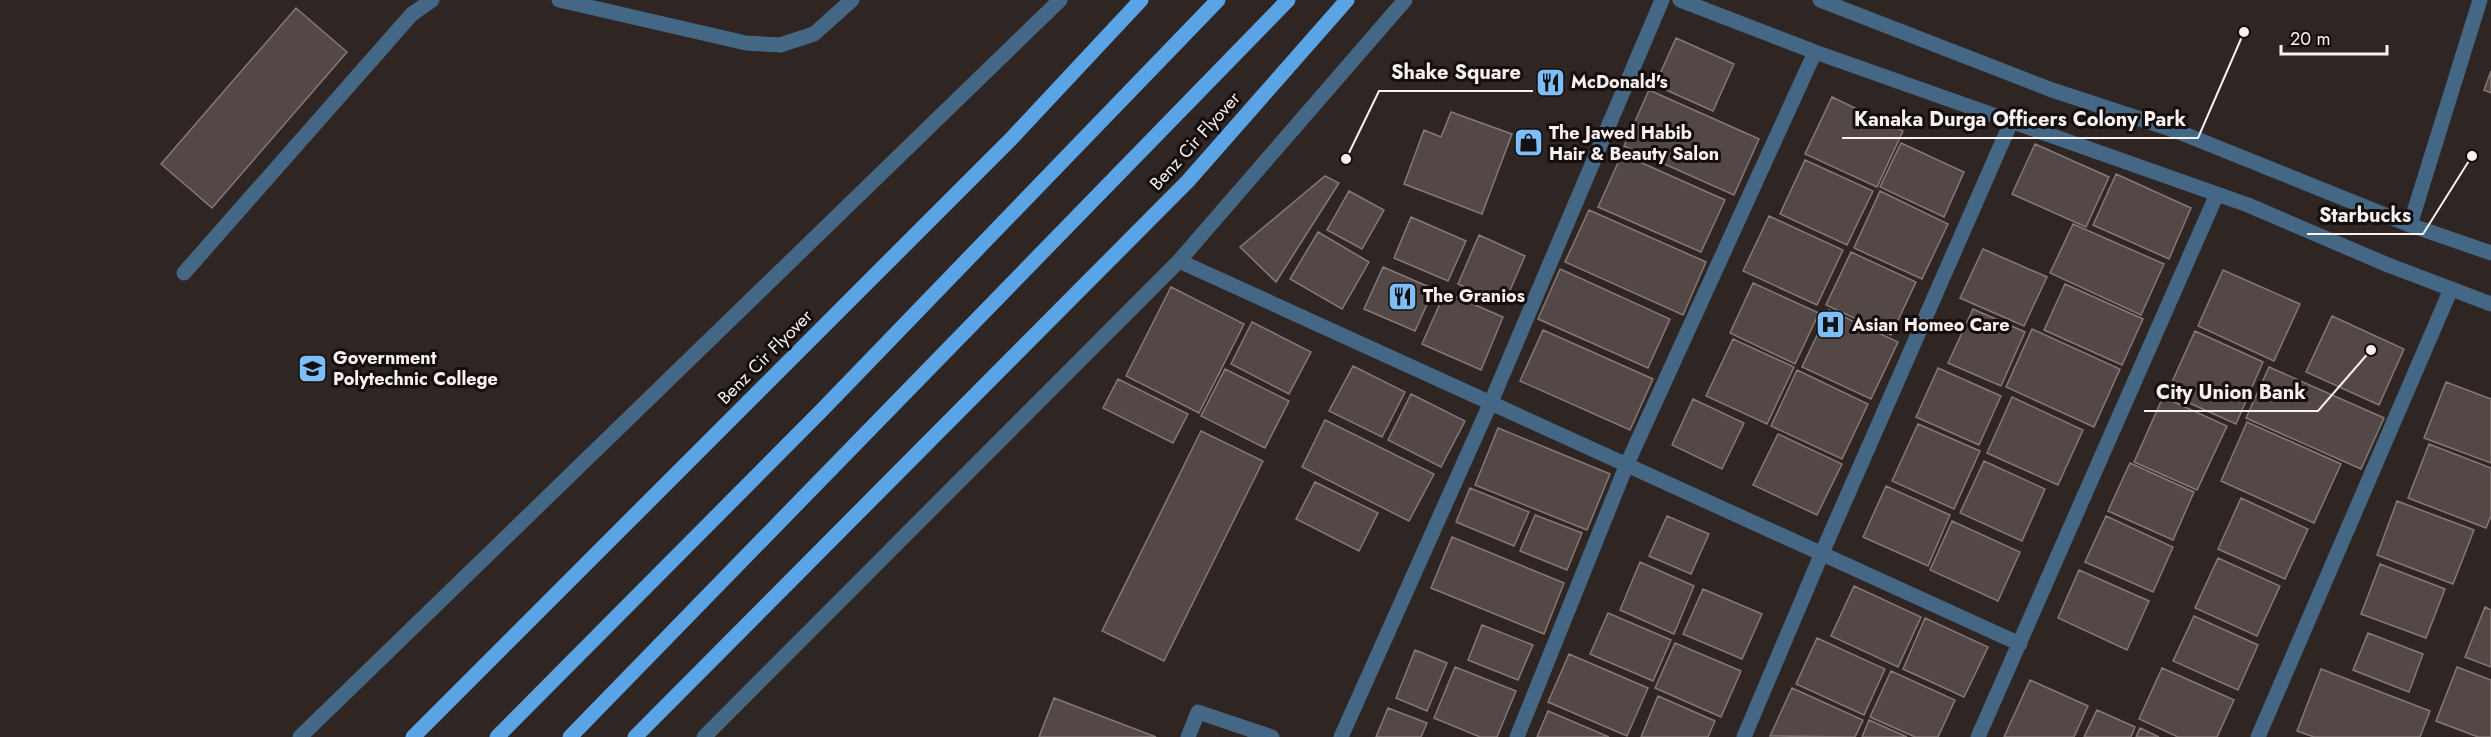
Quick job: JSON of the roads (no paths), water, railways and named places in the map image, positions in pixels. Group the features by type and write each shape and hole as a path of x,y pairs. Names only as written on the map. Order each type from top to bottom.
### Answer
{"main road":[{"name":"Benz Cir Flyover","path":"413,737 1011,139 1141,0"},
{"path":"497,737 822,410 1218,0"},
{"path":"570,737 1288,0"},
{"name":"Benz Cir Flyover","path":"636,737 1188,181 1347,0"}],"street":[{"path":"404,0 412,14"},
{"path":"184,273 412,14 432,0"},
{"path":"560,0 746,43 780,45 814,34 852,0"},
{"path":"300,737 1060,0"},
{"path":"704,737 1179,261 1405,0"},
{"path":"1341,737 1491,402 1662,0"},
{"path":"1680,0 1815,52 2248,205 2388,265 2491,304"},
{"path":"1820,0 2052,90 2174,130 2410,225 2491,253"},
{"path":"2410,225 2480,0"},
{"path":"1517,737 1627,464 1815,52"},
{"path":"1744,737 2012,120"},
{"path":"1978,737 2217,194"},
{"path":"1179,261 2020,644"},
{"path":"2258,737 2451,289"},
{"path":"1188,737 1198,712 1272,737"}],"place":[{"name":"Kanaka Durga Officers Colony Park","path":"2244,32"},
{"name":"McDonald's","path":"1550,82"},
{"name":"The Jawed Habib Hair & Beauty Salon","path":"1528,143"},
{"name":"Starbucks","path":"2472,156"},
{"name":"Shake Square","path":"1346,159"},
{"name":"The Granios","path":"1402,296"},
{"name":"Asian Homeo Care","path":"1831,325"},
{"name":"City Union Bank","path":"2371,350"},
{"name":"Government Polytechnic College","path":"312,368"}]}
